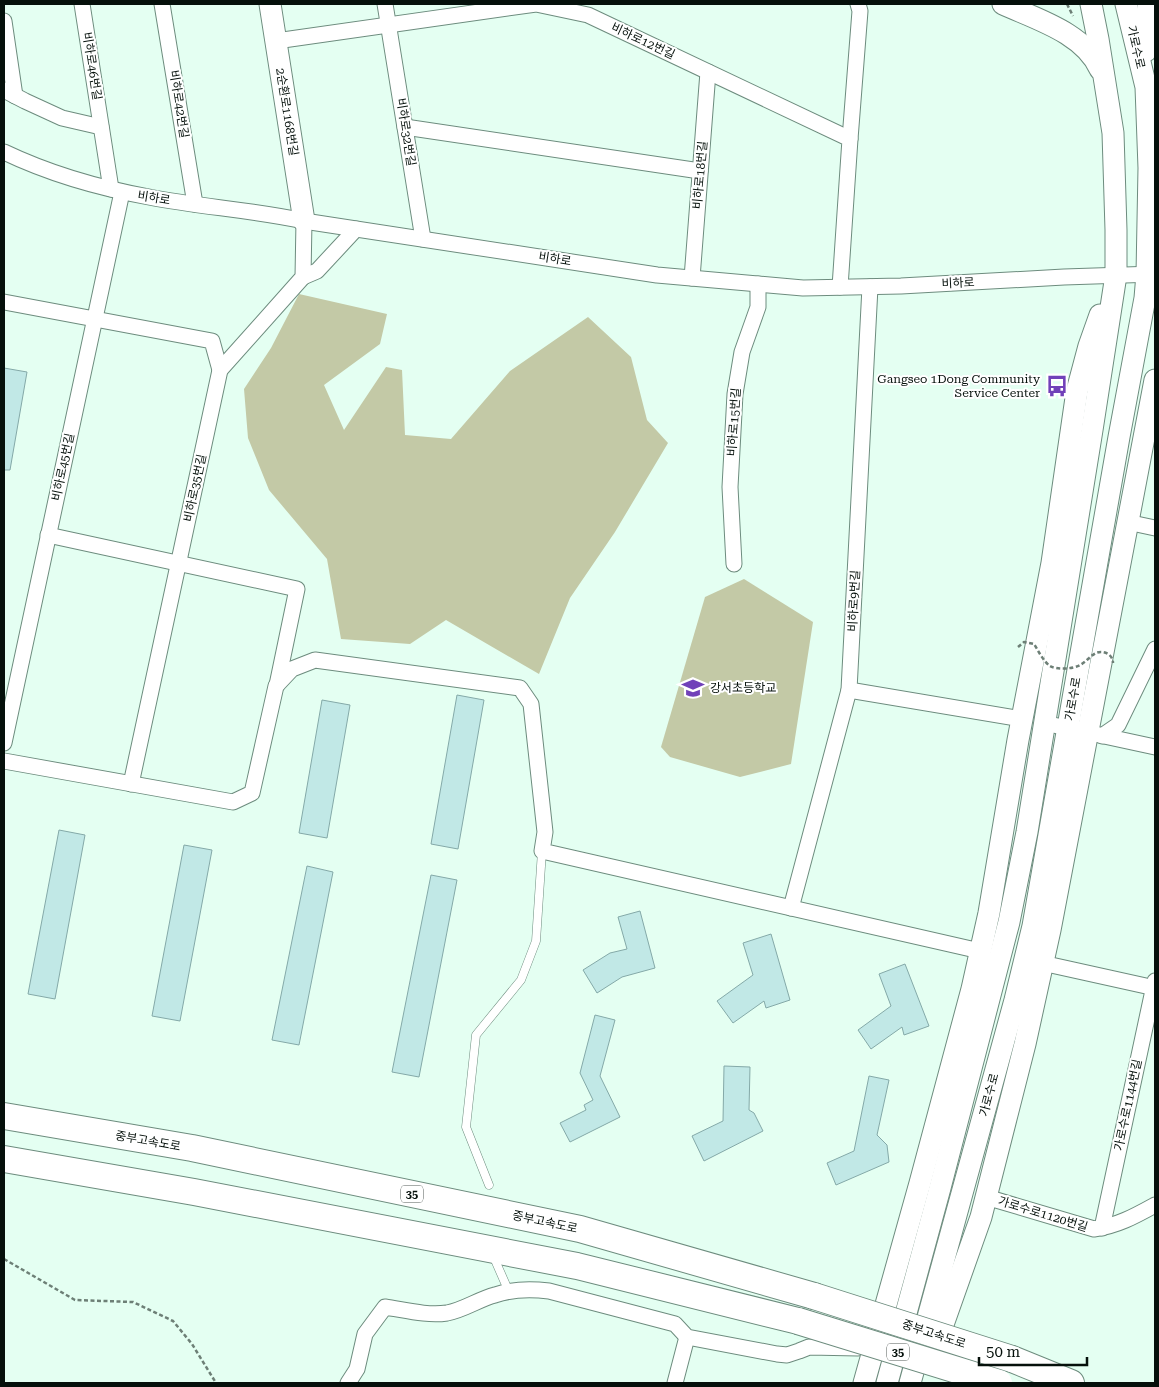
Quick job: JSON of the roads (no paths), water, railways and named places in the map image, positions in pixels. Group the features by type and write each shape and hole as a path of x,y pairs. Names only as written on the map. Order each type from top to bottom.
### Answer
{"highway":[{"name":"중부고속도로","path":"4,1116 192,1148 580,1229 814,1296 1012,1359 1071,1383"},
{"name":"35","path":"4,1159 194,1192 577,1266 798,1321 999,1383"}],"main road":[{"name":"2순환로1168번길","path":"270,4 304,221"},
{"path":"1003,4 1054,27 1078,42 1096,60 1104,80"},
{"path":"1083,4 1098,39"},
{"name":"가로수로","path":"887,1383 946,1169 1009,922 1027,832 1116,275 1113,133 1091,4"},
{"name":"가로수로","path":"910,1383 1086,732 1118,437 1151,274 1150,89 1126,4"},
{"path":"1134,4 1150,89"},
{"path":"1148,4 1146,34 1155,138"},
{"path":"1114,170 1128,176 1136,176 1149,168"},
{"name":"가로수로","path":"864,1383 972,989 989,913 1022,719 1052,563 1077,390 1089,346 1107,294 1116,275"},
{"path":"922,1383 981,1217 1022,1054 1042,963 1155,380"}],"street":[{"name":"비하로46번길","path":"82,4 101,127 117,190"},
{"name":"비하로42번길","path":"162,4 195,204"},
{"name":"비하로32번길","path":"385,4 423,239"},
{"name":"비하로12번길","path":"276,41 536,4 588,15 850,139"},
{"path":"840,287 860,10 858,4"},
{"path":"4,21 9,93 62,118 101,127"},
{"name":"비하로18번길","path":"692,278 708,72"},
{"path":"405,127 700,171"},
{"name":"비하로","path":"4,152 65,177 151,198 273,214 304,221 657,275 803,288 870,287 1151,274"},
{"name":"비하로45번길","path":"4,743 94,320 117,190"},
{"path":"303,277 304,221"},
{"name":"비하로35번길","path":"131,784 220,370 303,277 317,271 356,229"},
{"name":"비하로15번길","path":"734,564 730,487 735,394 742,352 758,307 758,284"},
{"name":"비하로9번길","path":"791,908 849,690 870,287"},
{"path":"4,302 212,341 220,370"},
{"path":"1127,522 1155,528"},
{"path":"4,761 234,802 252,793 297,589 48,535"},
{"path":"1086,732 1118,725 1155,649"},
{"path":"276,687 292,668 314,660 520,688 531,704 545,832 542,851 980,951"},
{"path":"849,690 1022,719"},
{"path":"1044,723 1155,747"},
{"path":"1042,963 1155,986"},
{"name":"가로수로1144번길","path":"1102,1228 1155,986"},
{"name":"가로수로1120번길","path":"986,1197 1094,1229 1126,1220 1155,1205"},
{"path":"348,1383 357,1369 365,1334 385,1307 429,1314 448,1312 495,1294 533,1289 549,1291 675,1324 687,1337 777,1354 787,1354 809,1347 874,1348"},
{"path":"674,1383 687,1337"}],"lane":[{"path":"489,1185 466,1127 476,1035 521,980 536,942 542,851"},
{"path":"495,1260 509,1292"}],"place":[{"name":"Gangseo 1Dong Community Service Center","path":"1057,386"},
{"name":"강서초등학교","path":"693,688"}]}
